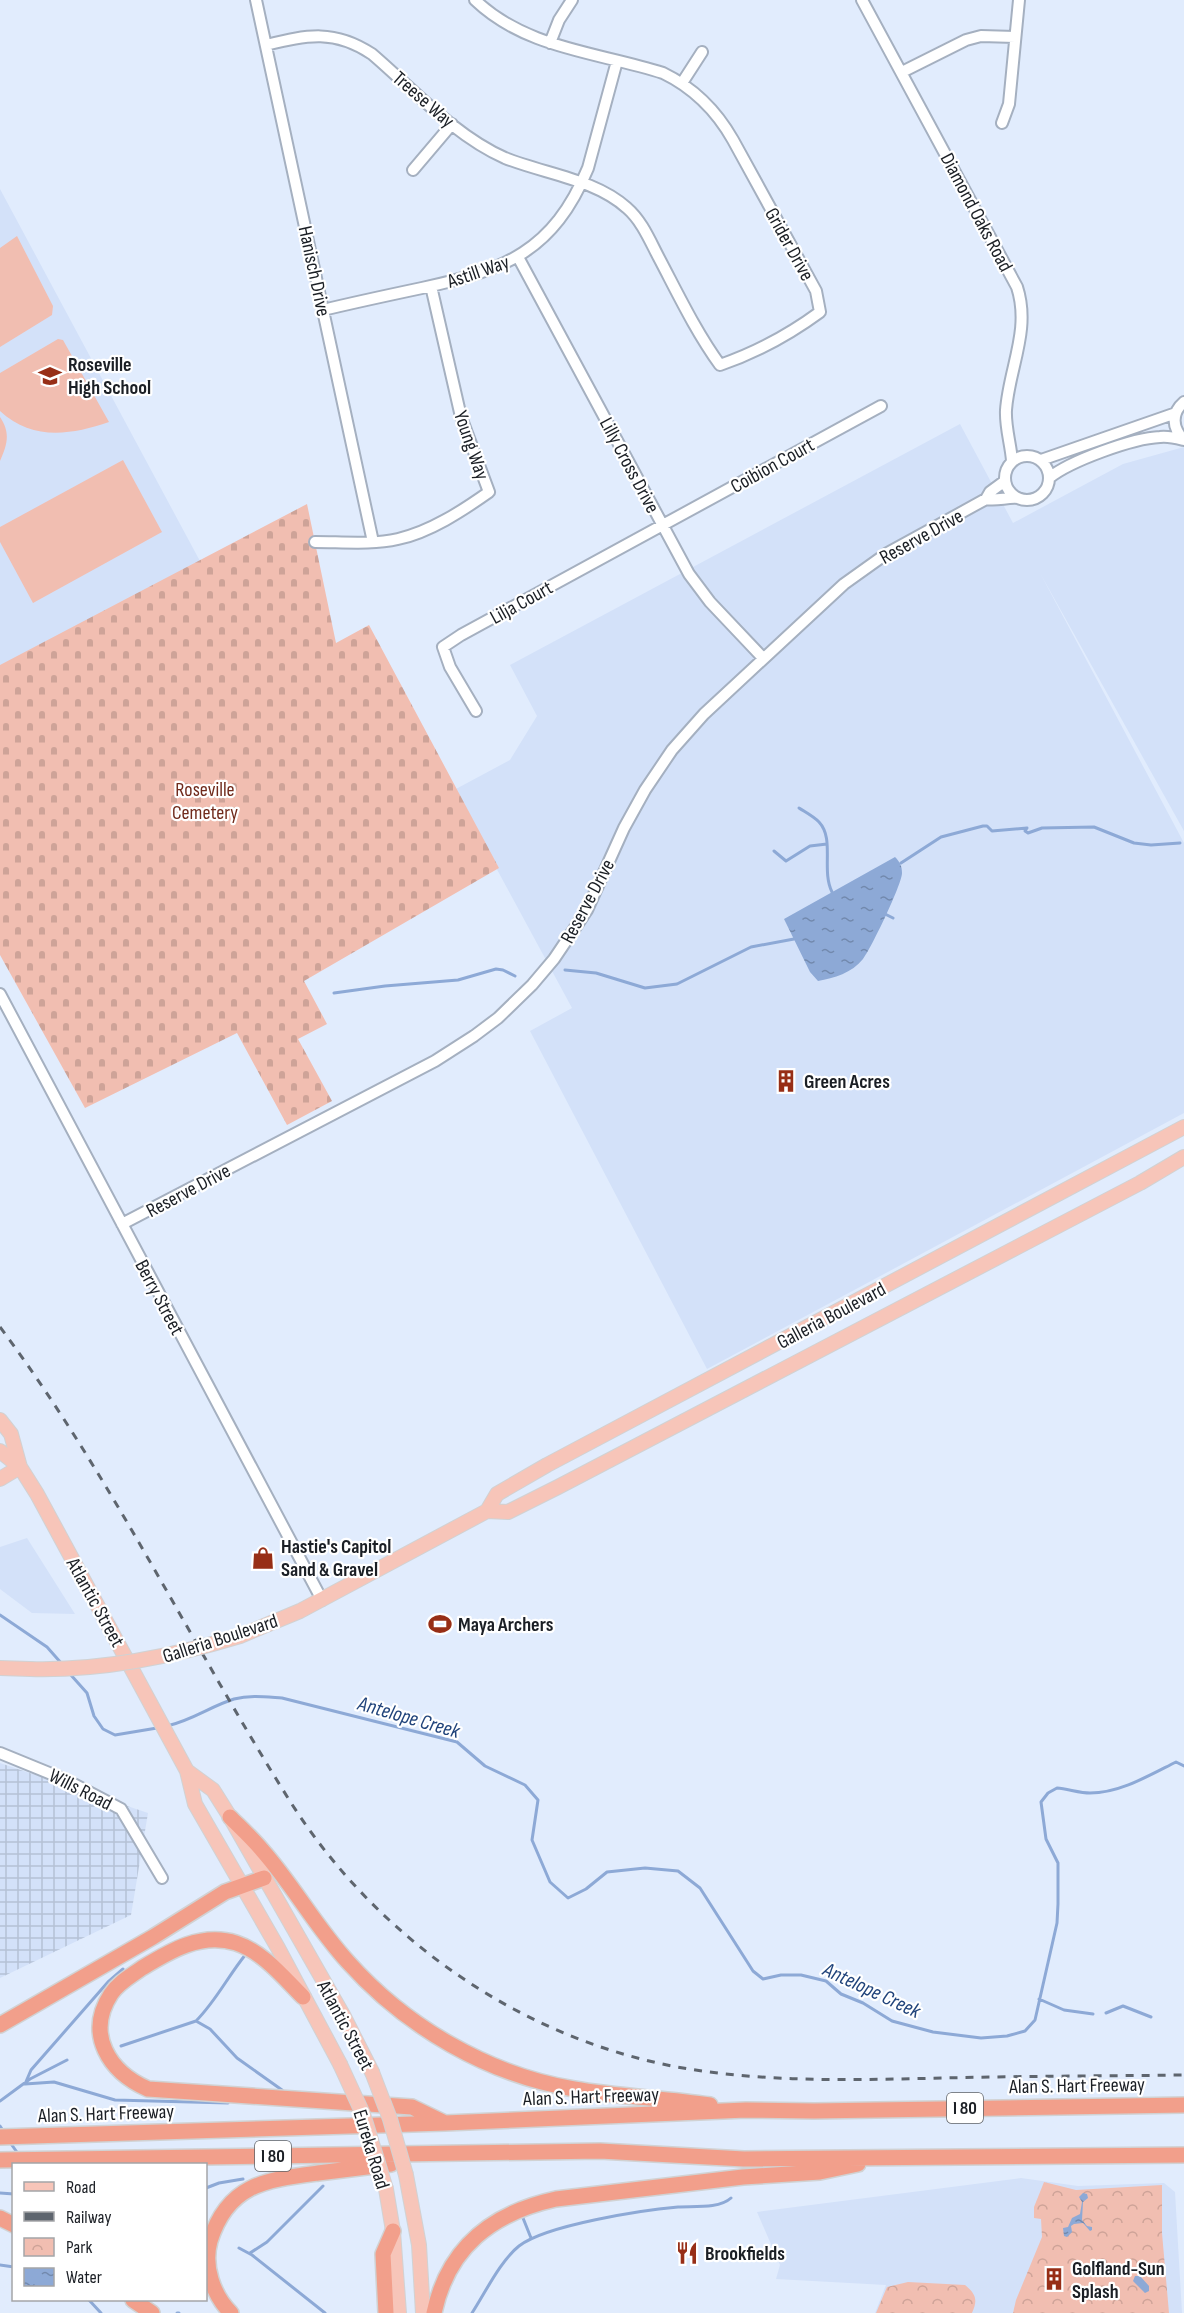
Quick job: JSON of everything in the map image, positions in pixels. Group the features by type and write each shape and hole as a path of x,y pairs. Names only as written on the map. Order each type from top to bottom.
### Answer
{"highway":[{"path":"230,1817 263,1851 318,1927 349,1964 390,2002 446,2042 506,2070 546,2083 574,2089 666,2098 746,2110"},
{"path":"0,2025 153,1937 225,1892 264,1878"},
{"path":"303,1997 266,1961 245,1947 220,1941 195,1942 162,1956 122,1982 111,1993 101,2014 105,2053 123,2075 148,2089 411,2107 446,2123"},
{"name":"Alan S. Hart Freeway","path":"0,2137 446,2123 746,2110 1184,2105"},
{"name":"I 80","path":"0,2160 600,2151 744,2159 1184,2155"},
{"path":"231,2313 215,2290 209,2270 209,2247 215,2224 240,2193 260,2183 281,2178 477,2153"},
{"path":"434,2313 445,2276 462,2249 503,2218 528,2206 556,2199 646,2188 744,2177 820,2172 891,2158"},
{"path":"386,2313 383,2254 393,2231"},
{"path":"135,2301 153,2313"}],"main road":[{"name":"Galleria Boulevard","path":"487,1511 496,1494 548,1465 1184,1127"},
{"name":"Galleria Boulevard","path":"0,1668 64,1670 152,1660 269,1626 487,1511 508,1512 549,1492 1130,1188 1184,1157"},
{"name":"Atlantic Street","path":"0,1420 11,1434 20,1467 37,1494 188,1771 195,1804 278,1948 303,1997"},
{"name":"Atlantic Street","path":"0,1451 20,1467"},
{"path":"0,1479 20,1467"},
{"name":"Atlantic Street","path":"188,1771 213,1790 230,1817 343,2015 372,2072 398,2144 414,2208 419,2245 423,2313"},
{"name":"Eureka Road","path":"303,1997 340,2064 372,2140 386,2189 393,2231 399,2313"}],"street":[{"name":"Hanisch Drive","path":"256,0 373,542"},
{"name":"Grider Drive","path":"474,0 501,21 533,38 663,73 682,83 712,109 725,124 816,291 820,312 804,324 751,352 720,365 706,345 636,218 618,201 581,184"},
{"path":"550,43 559,20 572,0"},
{"name":"Diamond Oaks Road","path":"862,0 1011,275 1021,300 1022,330 1006,414 1012,461"},
{"path":"1002,123 1009,104 1019,0"},
{"name":"Treese Way","path":"266,45 316,35 330,36 358,45 372,54 452,124 486,148 506,158 581,184"},
{"path":"902,72 966,40 981,36 1015,37"},
{"path":"682,83 702,52"},
{"name":"Astill Way","path":"323,309 480,275 518,257 537,242 555,224 581,184 588,168 617,61"},
{"path":"414,170 452,124"},
{"name":"Lilly Cross Drive","path":"518,257 662,525 698,587 763,658"},
{"name":"Young Way","path":"315,542 373,542 412,535 470,505 489,492 461,417 431,286"},
{"path":"1010,440 1024,456 1041,460 1176,412 1184,402"},
{"name":"Coibion Court","path":"662,525 881,406"},
{"path":"1176,412 1175,428 1184,440"},
{"path":"1049,478 1057,471 1093,456 1143,440 1159,436 1184,440"},
{"path":"1024,456 1012,461 1005,481 1007,488 1018,498 1025,500 1039,496 1048,485 1049,478 1041,460"},
{"name":"Reserve Drive","path":"122,1224 435,1061 474,1036 510,1006 543,972 571,936 592,899 633,811 672,750 704,714 822,603 864,569 893,550 986,499 990,492 1005,481"},
{"name":"Reserve Drive","path":"986,499 995,501 1007,497 1018,498"},
{"name":"Lilja Court","path":"476,711 450,667 443,647 662,525"},
{"name":"Berry Street","path":"0,994 321,1599"},
{"name":"Wills Road","path":"0,1753 66,1780 121,1809 162,1878"}],"shaded area":[{"name":"Roseville High School","path":"0,189 201,563 0,666"},
{"path":"960,424 1013,523 1123,464 1184,447 1184,831 1040,573 1184,843 1184,1113 707,1369 530,1031 572,1008 454,790 510,760 537,716 510,665"},
{"path":"27,1538 75,1614 32,1613 0,1589 0,1547"},
{"path":"0,1763 148,1813 131,1915 0,1978"},
{"path":"1021,2178 1078,2186 1164,2183 1175,2192 1182,2313 875,2313 886,2285 776,2279 780,2265 757,2212"}],"green space":[{"path":"17,236 53,306 52,315 0,347 0,248"},
{"path":"58,339 63,340 109,422 80,430 52,433 25,427 12,421 0,411 0,373"},
{"path":"0,417 6,428 7,439 0,461"},
{"path":"123,460 162,532 33,603 0,542 0,527"},
{"name":"Roseville Cemetery","path":"307,504 336,643 369,625 499,868 304,981 327,1024 298,1039 332,1101 287,1125 237,1033 85,1108 0,955 0,665"},
{"path":"1044,2182 1076,2190 1162,2185 1162,2233 1169,2313 1013,2313 1016,2300 1042,2237 1041,2219 1034,2218 1034,2207"},
{"path":"908,2282 965,2285 972,2291 975,2298 972,2313 876,2313 887,2287"}],"water":[{"path":"895,857 901,866 901,879 886,916 867,953 859,964 848,971 818,981 810,972 784,919"},
{"path":"1083,2193 1087,2194 1088,2198 1083,2202 1082,2220 1087,2226 1092,2227 1092,2230 1090,2231 1083,2223 1074,2224 1071,2226 1072,2232 1067,2237 1064,2236 1063,2228 1068,2227 1072,2218 1080,2214 1082,2202 1079,2197"},
{"path":"1135,2276 1140,2276 1149,2286 1149,2291 1145,2293 1133,2281"}],"waterway":[{"path":"799,808 817,820 824,829 829,883 832,892"},
{"path":"901,863 941,837 983,826 987,826 992,831 1027,828 1025,831 1028,833 1042,828 1094,827 1134,843 1151,845 1180,843"},
{"path":"774,851 786,861 810,846 827,844"},
{"path":"885,914 893,918"},
{"path":"565,970 596,973 645,988 677,984 751,947 794,939"},
{"path":"334,993 458,980 496,969 515,976"},
{"name":"Antelope Creek","path":"0,1615 47,1647 62,1664"},
{"name":"Antelope Creek","path":"70,1674 87,1693 94,1716 103,1729 115,1735 157,1728"},
{"name":"Antelope Creek","path":"167,1726 234,1699 264,1697 282,1698 457,1742 485,1766 525,1785 538,1800 532,1840 550,1882 568,1898 586,1889 607,1872 645,1868 678,1871 700,1888 753,1971 763,1979 781,1975 801,1975 826,1981 841,1994 863,2003 892,2021 933,2032 981,2038 1007,2036 1025,2031 1035,2020 1057,1923 1058,1904 1058,1863 1046,1839 1041,1802 1048,1793 1057,1788 1086,1793 1101,1792 1134,1782 1176,1762 1184,1766"},
{"path":"196,2021 246,1954"},
{"path":"123,1969 108,1982 31,2070 25,2084 54,2082 115,2100 228,2103"},
{"path":"1039,1999 1064,2010 1093,2014"},
{"path":"1106,2013 1123,2006 1151,2017"},
{"path":"121,2046 196,2021 210,2029 237,2058 282,2090"},
{"path":"0,2101 30,2079 67,2060"},
{"path":"0,2126 4,2132"},
{"path":"9,2141 19,2155"},
{"path":"207,2188 243,2179"},
{"path":"250,2253 267,2242 323,2186"},
{"path":"0,2193 12,2194"},
{"path":"472,2313 512,2252 532,2238 572,2225 619,2215 720,2204 731,2198"},
{"path":"523,2218 531,2238"},
{"path":"239,2248 252,2255 325,2313"},
{"path":"0,2265 12,2267"},
{"path":"90,2301 101,2313"}],"railway":[{"path":"0,1327 40,1383 114,1499 252,1739 288,1798 322,1847 362,1893 405,1934 453,1971 503,2003 557,2030 614,2051 672,2066 740,2075 841,2080 1184,2075"}],"place":[{"name":"Roseville High School","path":"50,376"},
{"name":"Green Acres","path":"786,1081"},
{"name":"Hastie's Capitol Sand & Gravel","path":"263,1558"},
{"name":"Maya Archers","path":"440,1624"},
{"name":"Brookfields","path":"687,2253"},
{"name":"Golfland-Sun Splash","path":"1054,2279"}]}
